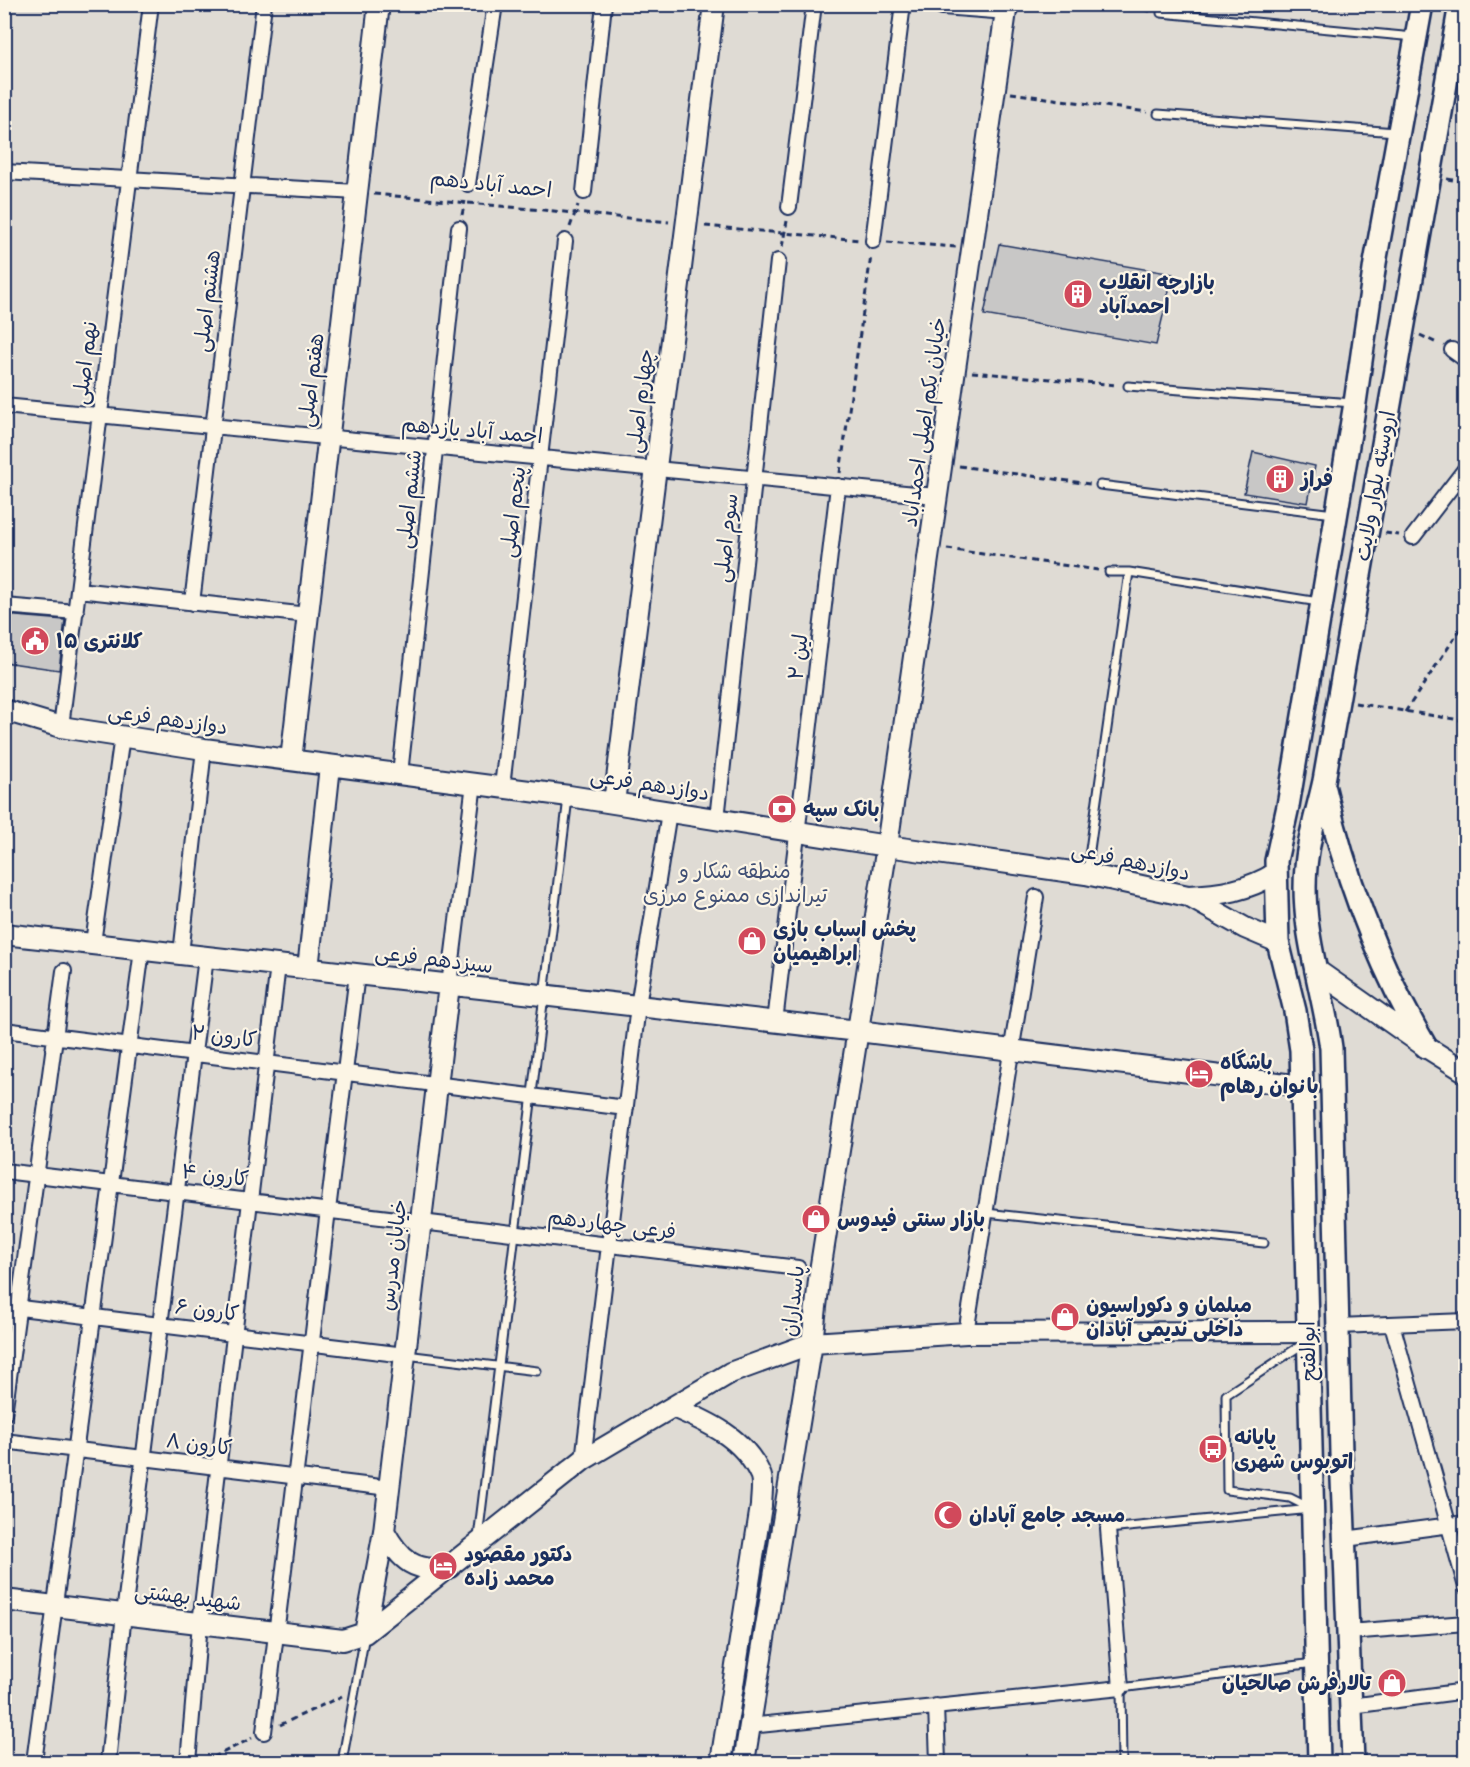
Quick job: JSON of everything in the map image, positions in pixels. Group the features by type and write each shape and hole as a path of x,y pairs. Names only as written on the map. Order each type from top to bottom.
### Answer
{"main road":[{"name":"اروسیّه بلوار ولایت","path":"1278,942 1276,861 1324,593 1376,263 1401,133 1422,4"},
{"name":"اروسیّه بلوار ولایت","path":"1315,969 1305,900 1306,866 1324,782 1356,588 1460,4"},
{"path":"1336,519 1350,532 1367,531"},
{"path":"1324,593 1342,580 1356,588"},
{"path":"1324,782 1343,861 1367,928 1387,975 1426,1047"},
{"path":"1278,942 1315,969"},
{"name":"ابوالفتح","path":"1278,942 1295,1011 1301,1050 1319,1762"},
{"name":"ابوالفتح","path":"1315,969 1325,1003 1331,1048 1341,1453 1353,1762"},
{"path":"1310,1454 1341,1453"}],"street":[{"name":"نهم اصلی","path":"61,727 151,4"},
{"name":"هشتم اصلی","path":"192,603 264,4"},
{"name":"هفتم اصلی","path":"291,760 379,4"},
{"path":"468,184 495,4"},
{"path":"584,192 604,4"},
{"name":"چهارم اصلی","path":"614,803 714,4"},
{"path":"789,207 814,4"},
{"path":"873,242 903,4"},
{"path":"943,4 1007,7"},
{"name":"خیابان یکم اصلی احمداباد","path":"887,846 1007,7"},
{"path":"4,172 357,192"},
{"name":"ششم اصلی","path":"400,774 459,228"},
{"name":"پنجم اصلی","path":"502,787 565,241"},
{"name":"سوم اصلی","path":"717,819 778,261"},
{"path":"1452,350 1466,360"},
{"name":"احمد آباد یازدهم","path":"4,406 936,496"},
{"path":"1413,537 1466,468"},
{"name":"لین ۲","path":"775,1022 838,486"},
{"path":"78,590 308,615"},
{"path":"4,606 76,612"},
{"name":"دوازدهم فرعی","path":"4,710 61,727 204,749 569,796 887,846 1086,874 1188,896 1245,928 1278,942"},
{"path":"93,943 122,736"},
{"path":"181,954 204,749"},
{"path":"308,969 330,766"},
{"path":"449,985 474,783"},
{"path":"583,1460 638,1006 669,812"},
{"name":"پاسداران","path":"744,1762 812,1343 820,1271 887,846"},
{"path":"1188,896 1223,893 1253,887 1276,873"},
{"path":"966,1333 1036,897"},
{"name":"سیزدهم فرعی","path":"4,934 858,1031 1302,1086"},
{"path":"34,1762 142,950"},
{"path":"108,1762 124,1614 206,957"},
{"path":"188,1762 200,1623 278,965"},
{"path":"1315,969 1426,1047 1466,1072"},
{"path":"4,1414 12,1307 37,1175 64,971"},
{"path":"264,1732 357,974"},
{"name":"خیابان مدرس","path":"365,1633 384,1531 449,985"},
{"name":"کارون ۲","path":"4,1030 626,1108"},
{"name":"کارون ۴","path":"4,1171 421,1221"},
{"name":"فرعی چهاردهم","path":"421,1221 798,1268"},
{"name":"کارون ۶","path":"12,1307 405,1355"},
{"path":"1338,1326 1466,1321"},
{"path":"1392,1324 1466,1587"},
{"path":"365,1633 583,1460 730,1373 812,1343 966,1333 1307,1336"},
{"path":"673,1407 704,1420 736,1439 761,1475 761,1506 721,1762"},
{"name":"کارون ۸","path":"4,1441 389,1488"},
{"path":"1345,1539 1466,1523"},
{"path":"749,1726 1121,1688 1108,1529"},
{"path":"384,1531 396,1553 408,1562 428,1569 450,1567"},
{"name":"شهید بهشتی","path":"4,1600 343,1640 365,1633"},
{"path":"1348,1632 1466,1623"},
{"path":"1351,1706 1466,1691"},
{"path":"936,1706 939,1762"}],"lane":[{"path":"1161,13 1417,38"},
{"path":"1158,114 1401,133"},
{"path":"1128,386 1355,403"},
{"path":"1100,485 1336,519"},
{"path":"1109,572 1129,572 1324,593"},
{"path":"1086,874 1129,572"},
{"path":"477,1546 569,796"},
{"path":"986,1213 1264,1243"},
{"path":"1307,1336 1226,1395 1227,1490 1290,1498 1312,1509"},
{"path":"405,1355 537,1371"},
{"path":"1108,1529 1312,1509"},
{"path":"342,1762 365,1633"},
{"path":"1122,1762 1121,1688 1316,1663"}],"path":[{"path":"1114,4 1161,13"},
{"path":"995,90 1158,114"},
{"path":"459,228 468,184"},
{"name":"احمد آباد دهم","path":"357,192 785,234 972,248"},
{"path":"565,241 584,192"},
{"path":"778,261 789,207"},
{"path":"838,486 873,242"},
{"path":"1403,327 1452,350"},
{"path":"955,370 1128,386"},
{"path":"941,464 1100,485"},
{"path":"1367,531 1413,537"},
{"path":"931,546 1109,572"},
{"path":"1405,712 1466,621"},
{"path":"1337,700 1466,721"}],"green space":[{"name":"منطقه شکار و تیراندازی ممنوع مرزی","path":"5,5 1465,5 1465,1762 5,1762"}],"building":[{"name":"بازارچه انقلاب احمدآباد","path":"999,244 1173,274 1156,345 984,315"},
{"name":"فراز","path":"1253,452 1315,466 1308,503 1244,493"},
{"name":"کلانتری ۱۵","path":"4,615 65,620 59,670 4,662"}],"place":[{"name":"بازارچه انقلاب احمدآباد","path":"1078,294"},
{"name":"فراز","path":"1280,479"},
{"name":"کلانتری ۱۵","path":"35,641"},
{"name":"بانک سپه","path":"782,809"},
{"name":"پخش اسباب بازی ابراهیمیان","path":"752,941"},
{"name":"باشگاه بانوان رهام","path":"1199,1074"},
{"name":"بازار سنتی فیدوس","path":"816,1219"},
{"name":"مبلمان و دکوراسیون داخلی ندیمی آبادان","path":"1065,1317"},
{"name":"پایانه اتوبوس شهری","path":"1213,1449"},
{"name":"مسجد جامع آبادان","path":"948,1515"},
{"name":"دكتور مقصود محمد زاده","path":"443,1566"},
{"name":"تالارفرش صالحيان","path":"1392,1683"}]}
